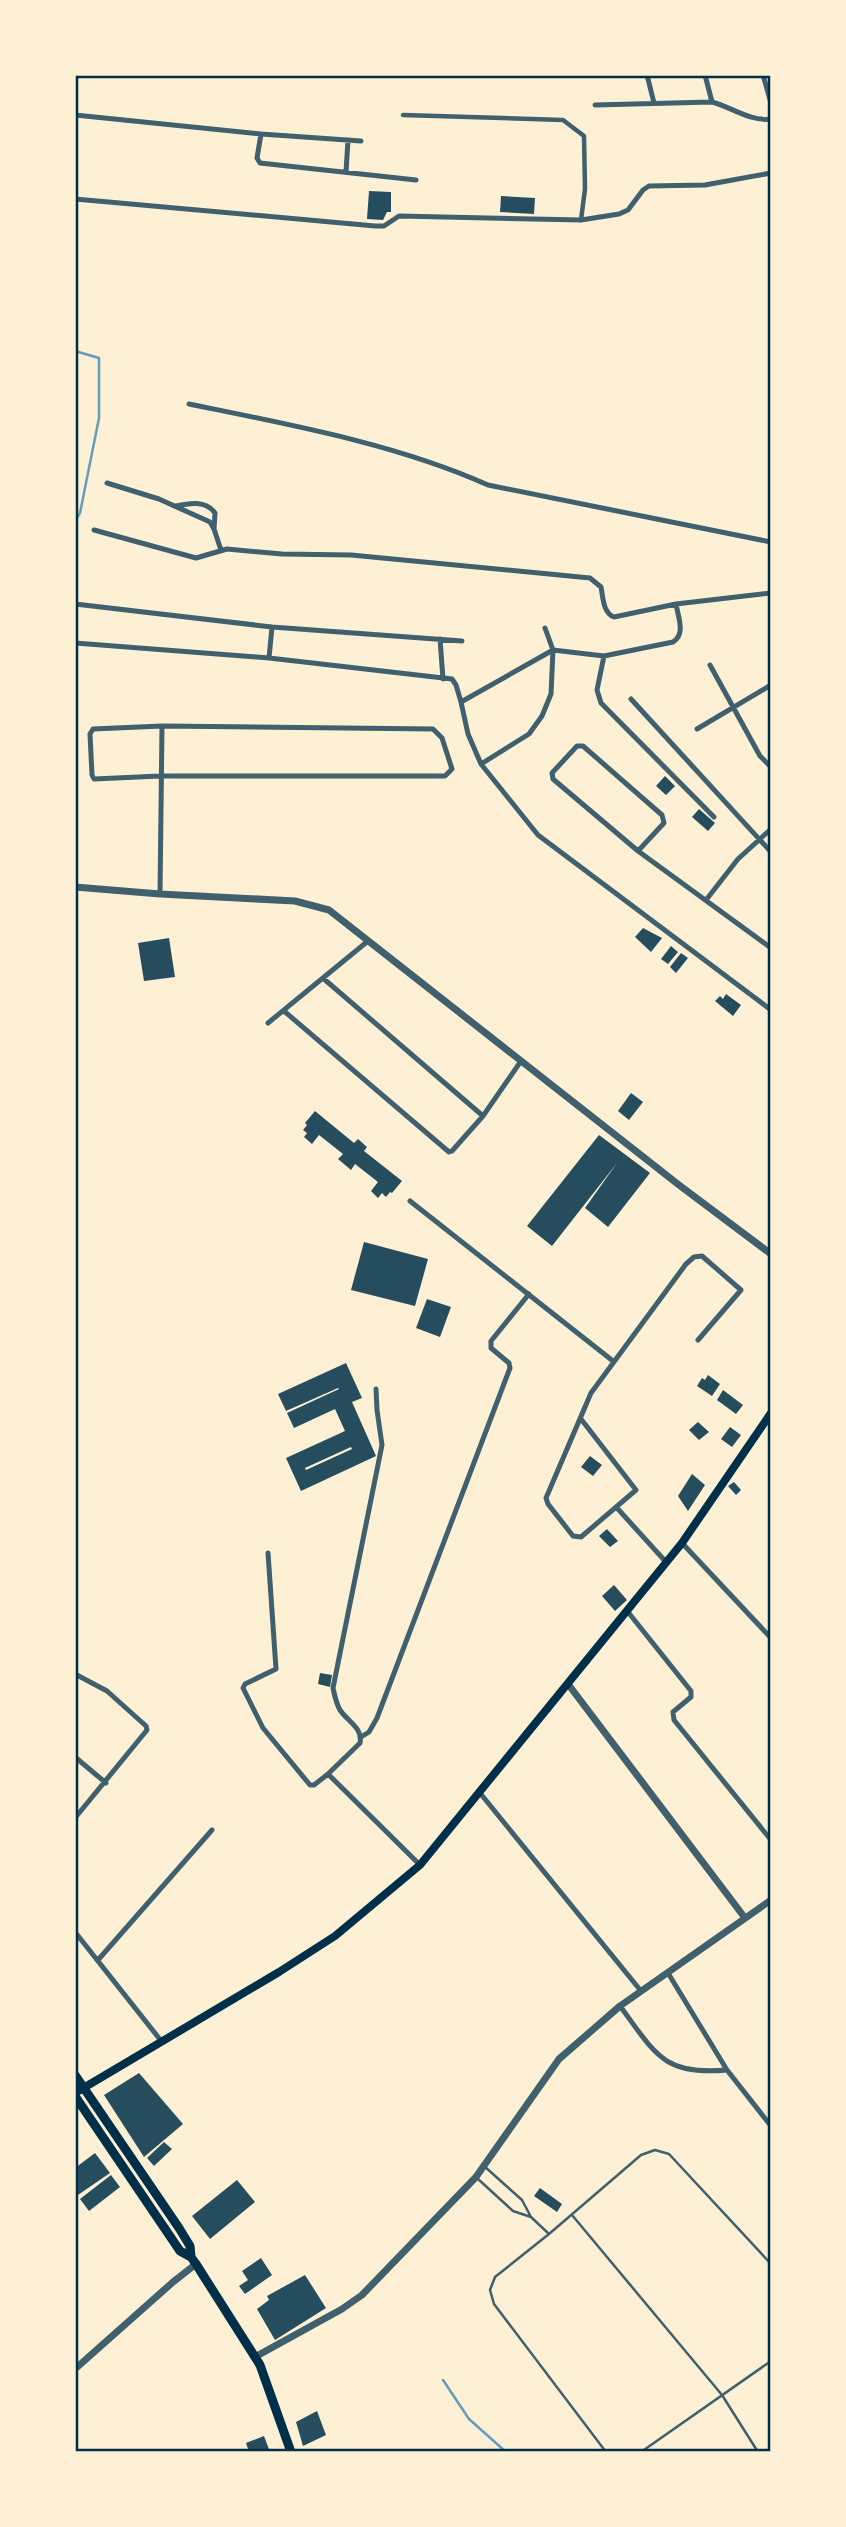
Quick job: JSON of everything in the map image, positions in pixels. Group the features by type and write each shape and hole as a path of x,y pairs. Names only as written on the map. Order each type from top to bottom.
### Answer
{"highway":[{"path":"75,2075 78,2092 180,2251 193,2261 255,2357 291,2452"}],"main road":[{"path":"78,2092 335,1936 420,1865 682,1543 771,1413"}],"street":[{"path":"647,75 654,103"},
{"path":"705,75 712,102"},
{"path":"763,75 771,103"},
{"path":"595,105 712,102 755,119 771,119"},
{"path":"75,115 361,141"},
{"path":"403,115 563,120 584,136 585,189 581,220"},
{"path":"261,134 257,158 260,163 416,180"},
{"path":"345,172 348,140"},
{"path":"75,200 375,226 384,226 399,216 581,220 628,210 642,190 649,186 705,185 771,173"},
{"path":"189,404 322,433 452,469 488,485 771,542"},
{"path":"107,483 159,499 210,522 221,550"},
{"path":"176,506 188,503 212,508 215,513 214,529"},
{"path":"94,530 196,558 221,550 351,555 590,578 601,587 606,611 614,617 676,604 771,593"},
{"path":"75,604 272,627 462,640"},
{"path":"461,702 553,650 604,656 673,642 679,638 681,631 676,604"},
{"path":"269,658 272,627"},
{"path":"481,764 529,734 542,716 551,694 553,650 545,628"},
{"path":"440,639 443,679"},
{"path":"75,643 269,658 452,679 461,702 468,734 481,764 538,835 771,1010"},
{"path":"604,656 597,690 601,704 714,817"},
{"path":"710,665 760,756 771,767"},
{"path":"697,729 771,685"},
{"path":"632,699 771,852"},
{"path":"160,894 162,726"},
{"path":"162,726 433,729 442,738 452,769 445,776 160,776 94,779 90,734 93,729 162,726"},
{"path":"638,851 664,823 662,815 583,746 577,746 552,776 638,851 771,948"},
{"path":"706,900 738,859 771,829"},
{"path":"75,887 302,902 335,914 771,1254"},
{"path":"268,1023 368,941"},
{"path":"324,979 482,1116"},
{"path":"284,1011 444,1150 452,1151 482,1116 521,1061"},
{"path":"410,1201 613,1361"},
{"path":"581,1419 636,1488 636,1492 577,1538 548,1504 548,1489 591,1393 686,1264 694,1257 702,1256 741,1290 698,1340"},
{"path":"361,1737 369,1732 377,1718 510,1368 509,1363 491,1348 491,1341 529,1294"},
{"path":"268,1553 276,1669 245,1684 243,1688 263,1728 310,1785 314,1785 360,1743 361,1737 360,1732 335,1702 333,1688 382,1445 376,1389"},
{"path":"617,1508 666,1562"},
{"path":"682,1543 771,1638"},
{"path":"628,1612 691,1691 691,1697 673,1712 674,1720 771,1840"},
{"path":"75,1674 107,1690 146,1726 147,1730 75,1818"},
{"path":"568,1684 745,1918"},
{"path":"75,1757 106,1783"},
{"path":"328,1774 420,1865"},
{"path":"480,1793 641,1991"},
{"path":"97,1960 212,1830"},
{"path":"255,2357 362,2295 476,2177 559,2059 620,2006 771,1900"},
{"path":"75,1932 162,2042"},
{"path":"668,1973 727,2070 771,2126"},
{"path":"620,2006 655,2053 664,2059 688,2071 727,2070"},
{"path":"75,2369 193,2261"}],"lane":[{"path":"606,2452 494,2304 490,2290 495,2277 642,2155 655,2150 668,2154 771,2264"},
{"path":"484,2166 522,2200 531,2217 550,2234"},
{"path":"476,2177 513,2211 531,2217"},
{"path":"571,2215 722,2395 758,2452"},
{"path":"641,2452 771,2361"}],"building":[{"path":"369,191 391,192 391,212 387,212 383,220 367,219"},
{"path":"501,196 535,198 534,214 500,212"},
{"path":"665,776 675,786 666,795 656,786"},
{"path":"699,809 715,823 708,831 692,817"},
{"path":"643,928 662,938 651,952 635,937"},
{"path":"169,938 175,977 144,981 138,943"},
{"path":"671,946 678,952 668,964 661,959"},
{"path":"681,953 688,958 676,973 670,967"},
{"path":"726,994 741,1005 733,1016 715,1001 720,996 723,999"},
{"path":"631,1093 643,1102 629,1120 618,1111"},
{"path":"315,1111 354,1143 358,1139 367,1147 364,1151 402,1181 392,1193 386,1197 382,1193 378,1198 371,1191 378,1182 355,1164 351,1170 338,1159 343,1154 319,1135 312,1144 304,1137 307,1133 303,1130 307,1125 305,1123"},
{"path":"599,1135 650,1173 608,1227 585,1208 617,1163 552,1246 527,1226"},
{"path":"364,1242 428,1259 415,1306 351,1290"},
{"path":"427,1299 451,1307 440,1337 416,1328"},
{"path":"346,1363 362,1398 352,1402 376,1456 301,1491 286,1458 345,1431 335,1409 294,1428 287,1413 339,1389 286,1411 278,1394","holes":["351,1447 352,1449 306,1470 305,1468"]},
{"path":"708,1375 720,1384 712,1396 697,1386 702,1378 705,1380"},
{"path":"723,1390 743,1405 736,1414 717,1400"},
{"path":"698,1422 709,1432 699,1440 689,1430"},
{"path":"730,1427 741,1435 732,1447 721,1439"},
{"path":"590,1456 602,1465 593,1476 581,1467"},
{"path":"692,1474 705,1485 688,1511 678,1496"},
{"path":"734,1482 741,1490 736,1495 728,1486"},
{"path":"607,1529 618,1541 610,1547 599,1536"},
{"path":"614,1585 627,1600 615,1611 602,1596"},
{"path":"320,1673 332,1675 330,1687 318,1684"},
{"path":"139,2073 183,2124 144,2157 104,2095"},
{"path":"164,2142 172,2149 154,2166 147,2158"},
{"path":"95,2153 110,2173 75,2197 75,2168"},
{"path":"111,2175 120,2187 89,2211 80,2199"},
{"path":"237,2180 255,2202 210,2239 192,2216"},
{"path":"540,2188 562,2204 557,2212 534,2196"},
{"path":"261,2258 272,2275 245,2294 239,2286 248,2280 242,2271"},
{"path":"305,2275 326,2308 275,2340 257,2309 269,2300 267,2296"},
{"path":"317,2411 326,2435 303,2446 296,2422"},
{"path":"264,2436 270,2452 249,2452 246,2443"}],"waterway":[{"path":"75,351 99,358 99,418 80,513 75,522"},
{"path":"443,2380 469,2419 506,2452"}]}
